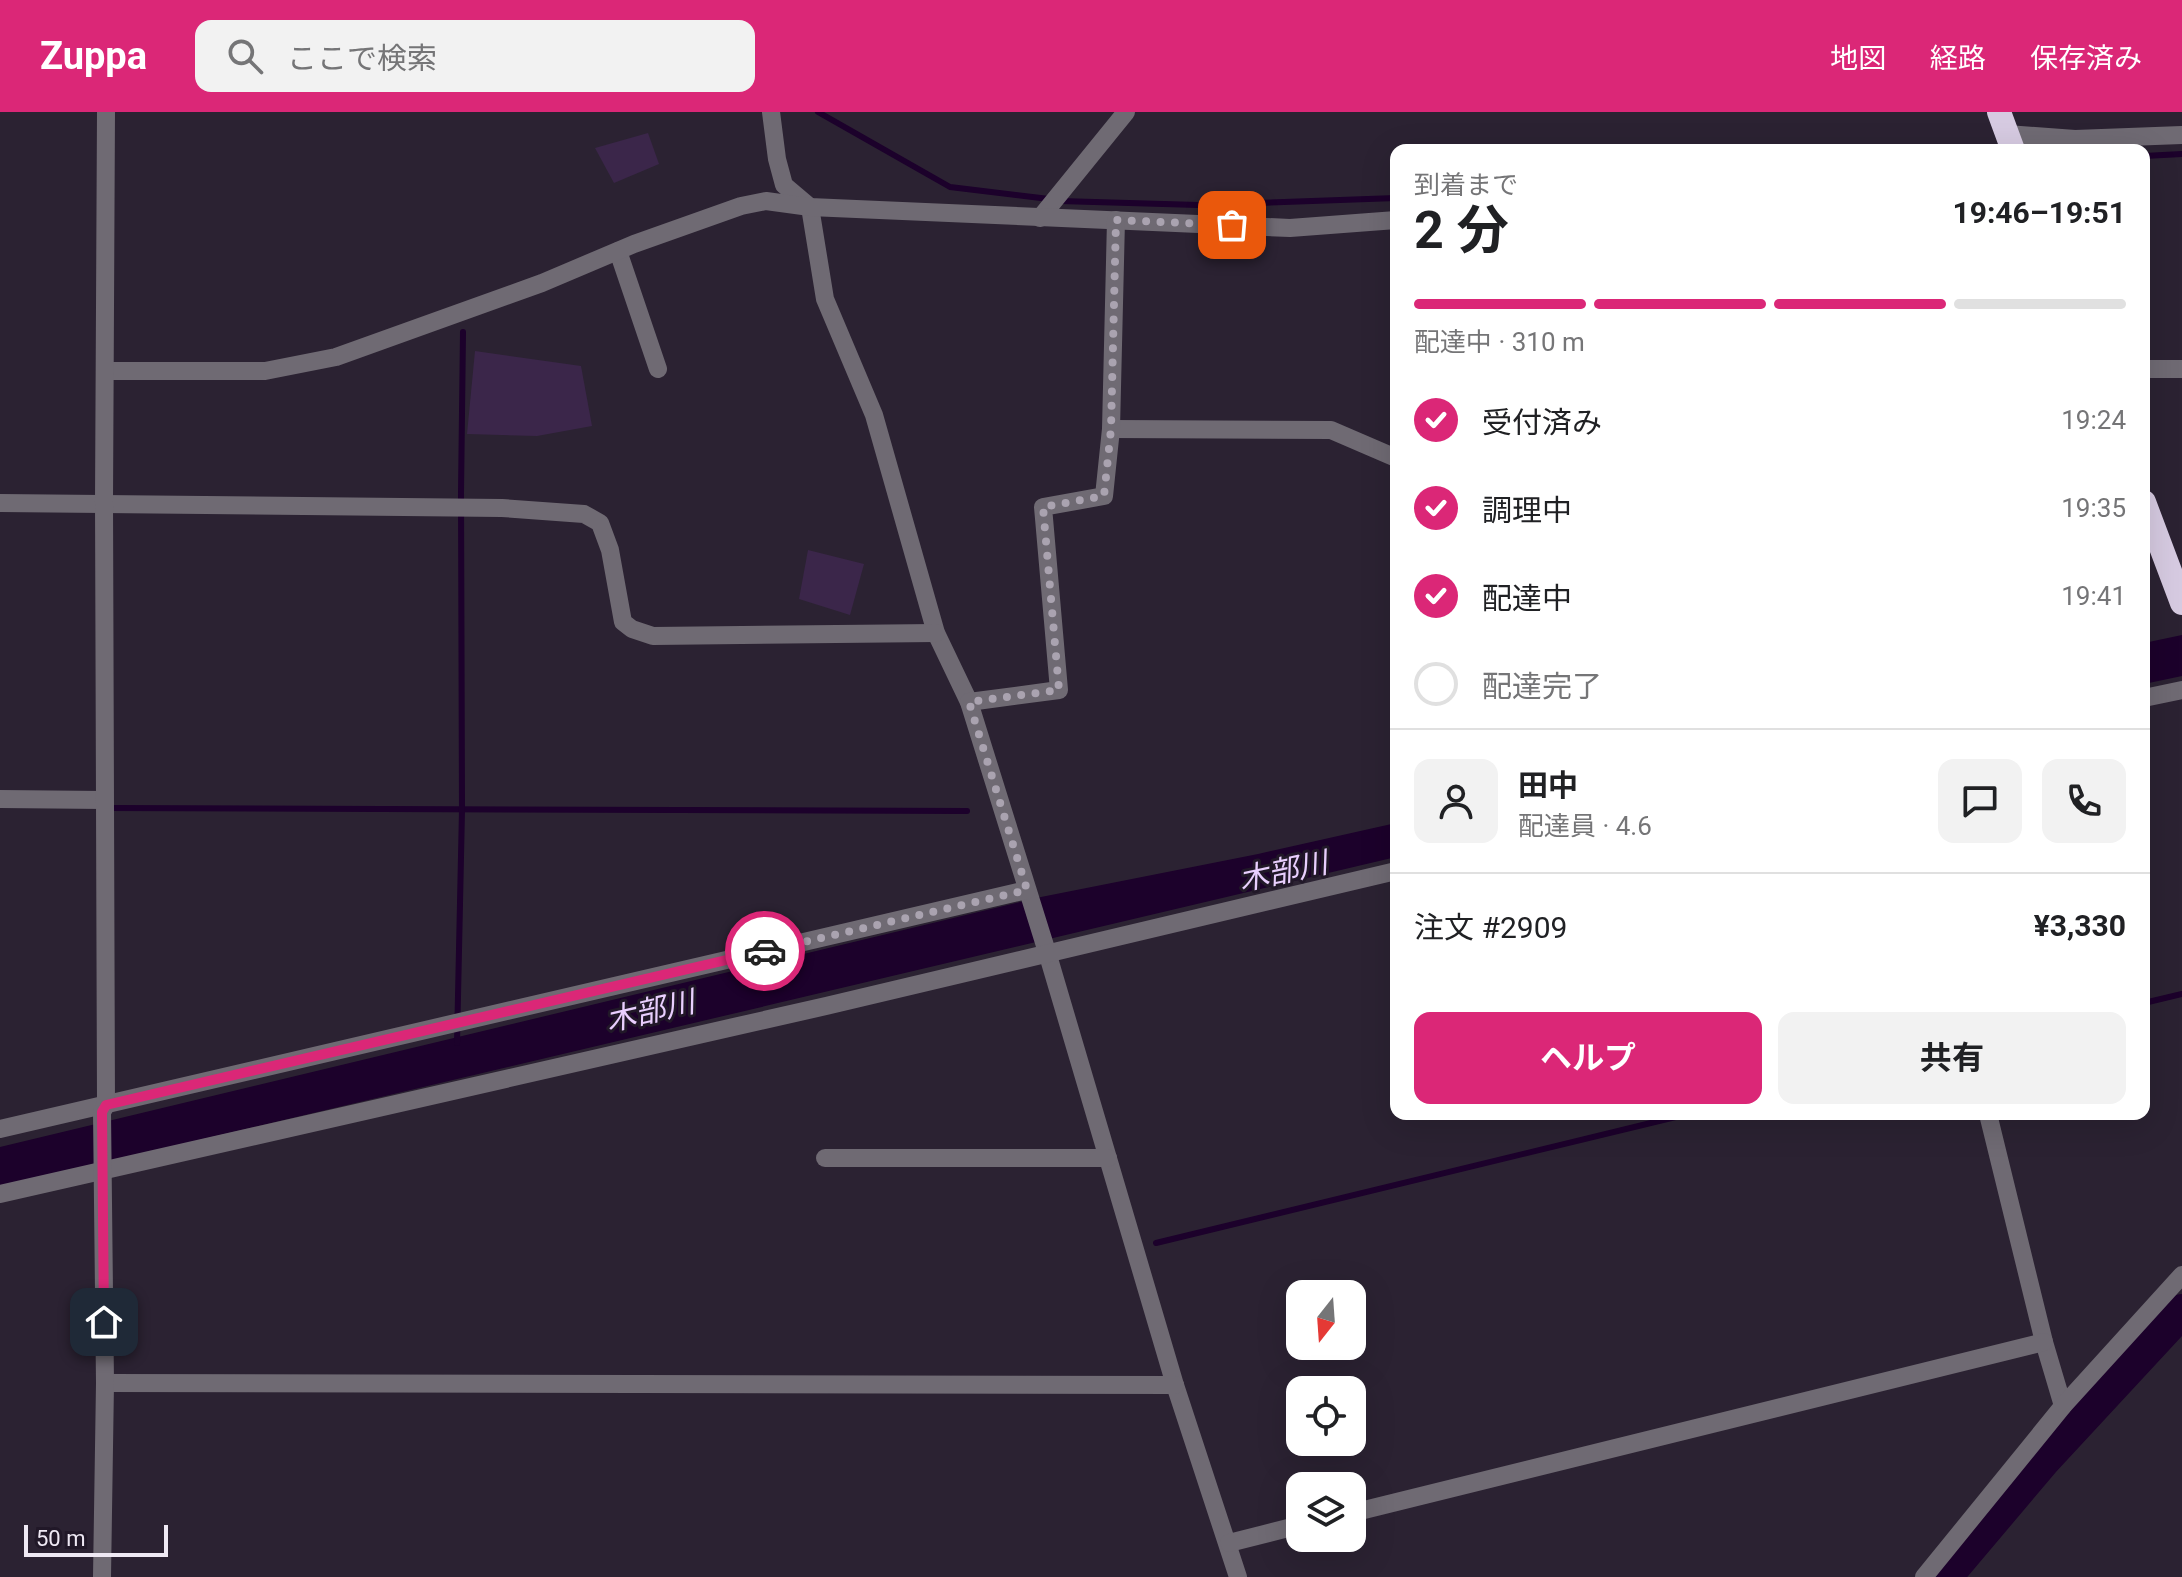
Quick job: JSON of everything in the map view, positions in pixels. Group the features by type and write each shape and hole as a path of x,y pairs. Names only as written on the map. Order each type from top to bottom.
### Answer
{"highway":[{"path":"2150,518 2182,603"}],"street":[{"path":"102,1577 105,1383 106,112"},
{"path":"771,112 784,185 810,207 825,299 874,415 936,633 969,702 1047,952 1175,1385 1238,1577"},
{"path":"1040,218 1126,112"},
{"path":"2007,132 2075,139 2182,135"},
{"path":"106,371 265,371 336,357 542,283 618,251 741,206 766,201 810,207 1290,228 1390,220"},
{"path":"969,702 1059,690 1043,507 1104,496 1111,429 1116,220"},
{"path":"618,251 658,369"},
{"path":"2150,369 2182,369"},
{"path":"1111,429 1331,430 1390,455"},
{"path":"0,503 461,508 584,514 600,523 610,550 623,622 632,629 653,636 936,633"},
{"path":"2150,697 2182,690"},
{"path":"0,799 104,800"},
{"path":"0,1194 826,1006 1390,872"},
{"path":"0,1129 104,1108 1027,890"},
{"path":"1989,1120 2044,1342 2063,1406"},
{"path":"825,1158 1108,1158"},
{"path":"1924,1577 2063,1406 2182,1275"},
{"path":"1366,1510 2044,1342"},
{"path":"105,1383 1175,1385"},
{"path":"1229,1543 1286,1529"}],"shaded area":[{"path":"648,133 659,164 614,183 595,148"},
{"path":"475,351 581,366 592,426 537,436 467,434"},
{"path":"808,550 864,564 850,615 799,599"}],"water":[{"path":"2182,635 2182,676 2150,683 2150,642"},
{"name":"木部川","path":"1390,824 1390,858 0,1187 0,1147 1041,897"}],"waterway":[{"path":"818,112 950,187 1049,199"},
{"path":"2150,156 2182,154"},
{"path":"1060,201 1198,205 1390,198"},
{"path":"457,1043 462,810 463,332"},
{"path":"108,808 967,811"},
{"path":"2150,1002 2182,994"},
{"path":"1156,1243 1663,1120"},
{"path":"1945,1577 2043,1461 2182,1311"}],"way so far":[{"path":"765,951 1027,890 969,702 1059,690 1043,507 1104,496 1111,429 1116,220 1232,225"}],"route":[{"path":"104,1322 102,1112 106,1105 765,951"}]}
